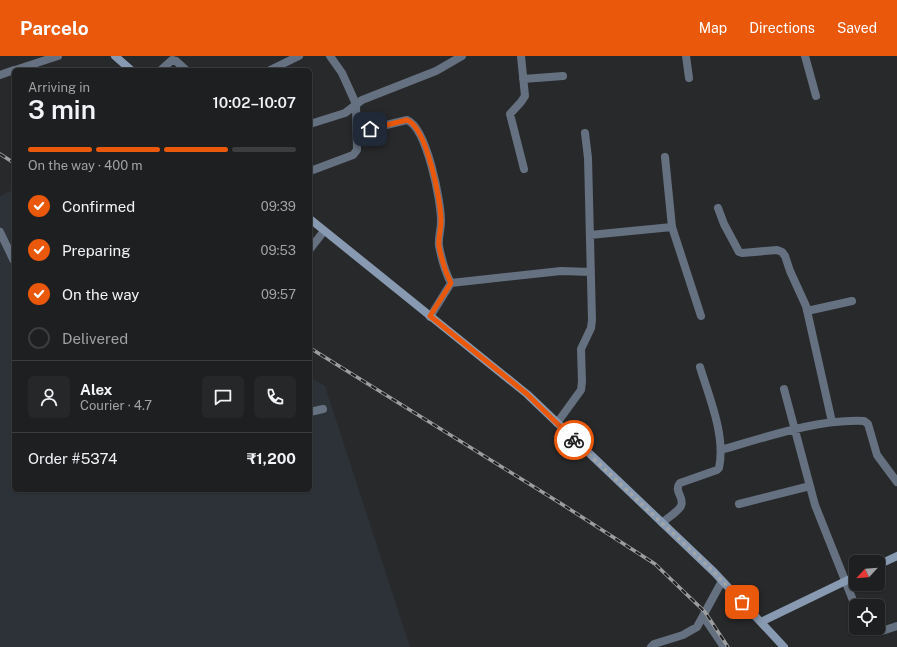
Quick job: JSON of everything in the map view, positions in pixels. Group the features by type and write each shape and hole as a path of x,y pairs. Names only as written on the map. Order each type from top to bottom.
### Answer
{"main road":[{"path":"115,56 129,68"},
{"path":"312,221 527,394 722,581 784,647"},
{"path":"885,562 897,556"},
{"path":"761,622 849,579"}],"street":[{"path":"28,68 58,56"},
{"path":"274,68 299,56"},
{"path":"313,170 353,155 357,150 356,104 342,72 330,56"},
{"path":"312,123 345,113 362,100 436,71 462,56"},
{"path":"521,56 525,91 524,99 510,114 524,169"},
{"path":"686,56 689,78"},
{"path":"805,56 816,96"},
{"path":"163,68 171,58 184,68"},
{"path":"0,75 12,71"},
{"path":"524,79 563,76"},
{"path":"357,132 407,120 414,126 425,145 440,207 440,247 451,283 430,316"},
{"path":"557,423 581,390 581,348 591,328 592,320 588,158 585,133"},
{"path":"664,157 672,227 701,316"},
{"path":"718,208 724,224 739,252 777,250 782,252 785,256 807,311 832,422"},
{"path":"590,235 672,227"},
{"path":"312,246 324,231"},
{"path":"0,232 12,257"},
{"path":"451,283 561,271 591,272"},
{"path":"807,311 852,301"},
{"path":"662,523 682,505 677,489 677,486 680,483 720,468 717,422 700,367"},
{"path":"784,389 814,505 852,599"},
{"path":"312,412 322,409"},
{"path":"720,450 795,430 832,422 859,420 867,422 877,455 897,482"},
{"path":"739,504 810,486"},
{"path":"651,647 654,644 693,630 703,616 722,581"},
{"path":"703,616 724,647"},
{"path":"885,630 897,626"}],"shaded area":[{"path":"10,191 12,192 12,492 312,492 312,378 325,386 410,647 0,647 0,196"}],"railway":[{"path":"0,154 12,162"},
{"path":"312,349 560,503 655,564 705,612 728,647"}],"way so far":[{"path":"574,440 714,572 742,602"}],"route":[{"path":"370,129 403,120 410,121 427,150 440,207 440,247 451,283 430,316 527,394 574,440"}]}
